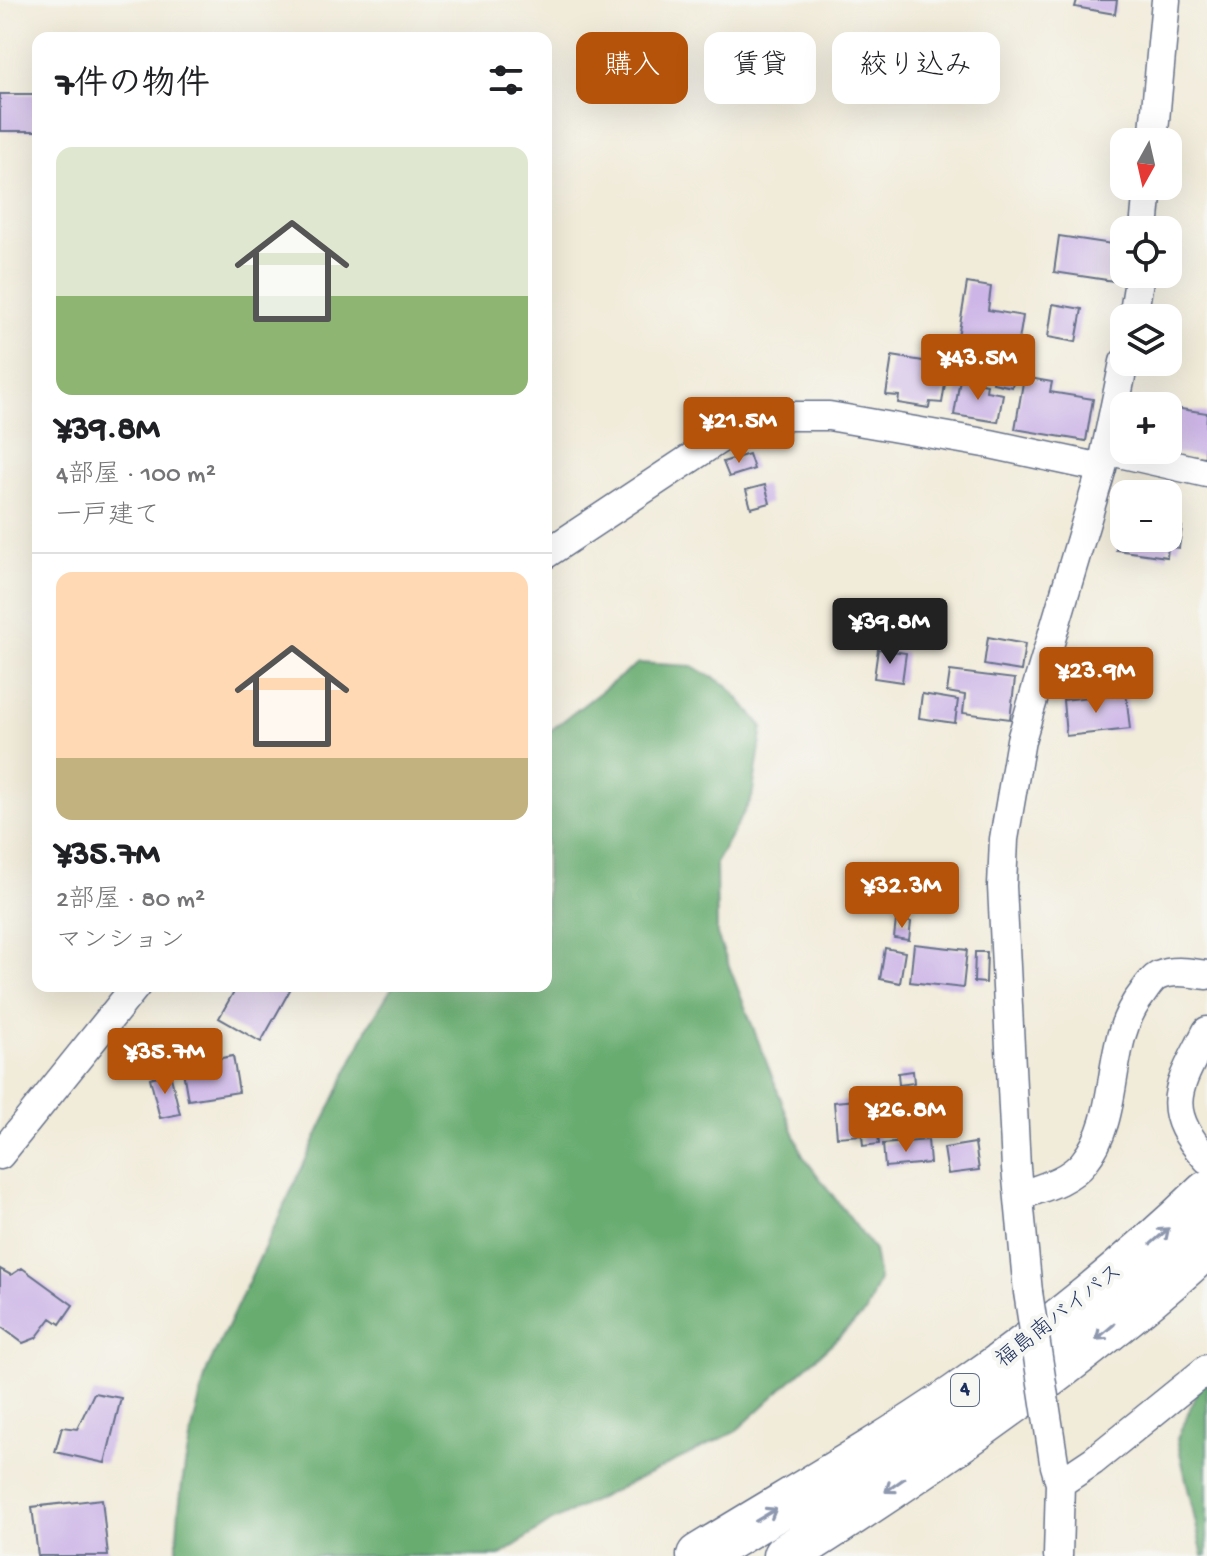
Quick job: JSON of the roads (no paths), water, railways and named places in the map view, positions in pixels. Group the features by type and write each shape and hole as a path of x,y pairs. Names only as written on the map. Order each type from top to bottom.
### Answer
{"highway":[{"name":"福島南バイパス","path":"699,1556 957,1396 1067,1314 1164,1234 1207,1193"},
{"name":"福島南バイパス","path":"785,1556 868,1504 1002,1410 1088,1346 1207,1245"}],"street":[{"path":"1154,128 1166,0"},
{"path":"1058,1556 1057,1473 1028,1292 1019,1196 1002,886 1004,839 1021,740 1104,459 1121,376"},
{"path":"552,550 724,436 750,424 781,416 829,416 990,444 1207,473"},
{"path":"1019,1196 1058,1182 1083,1164 1100,1135 1117,1045 1130,1009 1156,977 1180,971 1207,975"},
{"path":"0,1155 131,992"},
{"path":"1207,1031 1180,1085 1177,1100 1189,1137 1207,1159"},
{"path":"1057,1473 1093,1461 1207,1369"}]}
